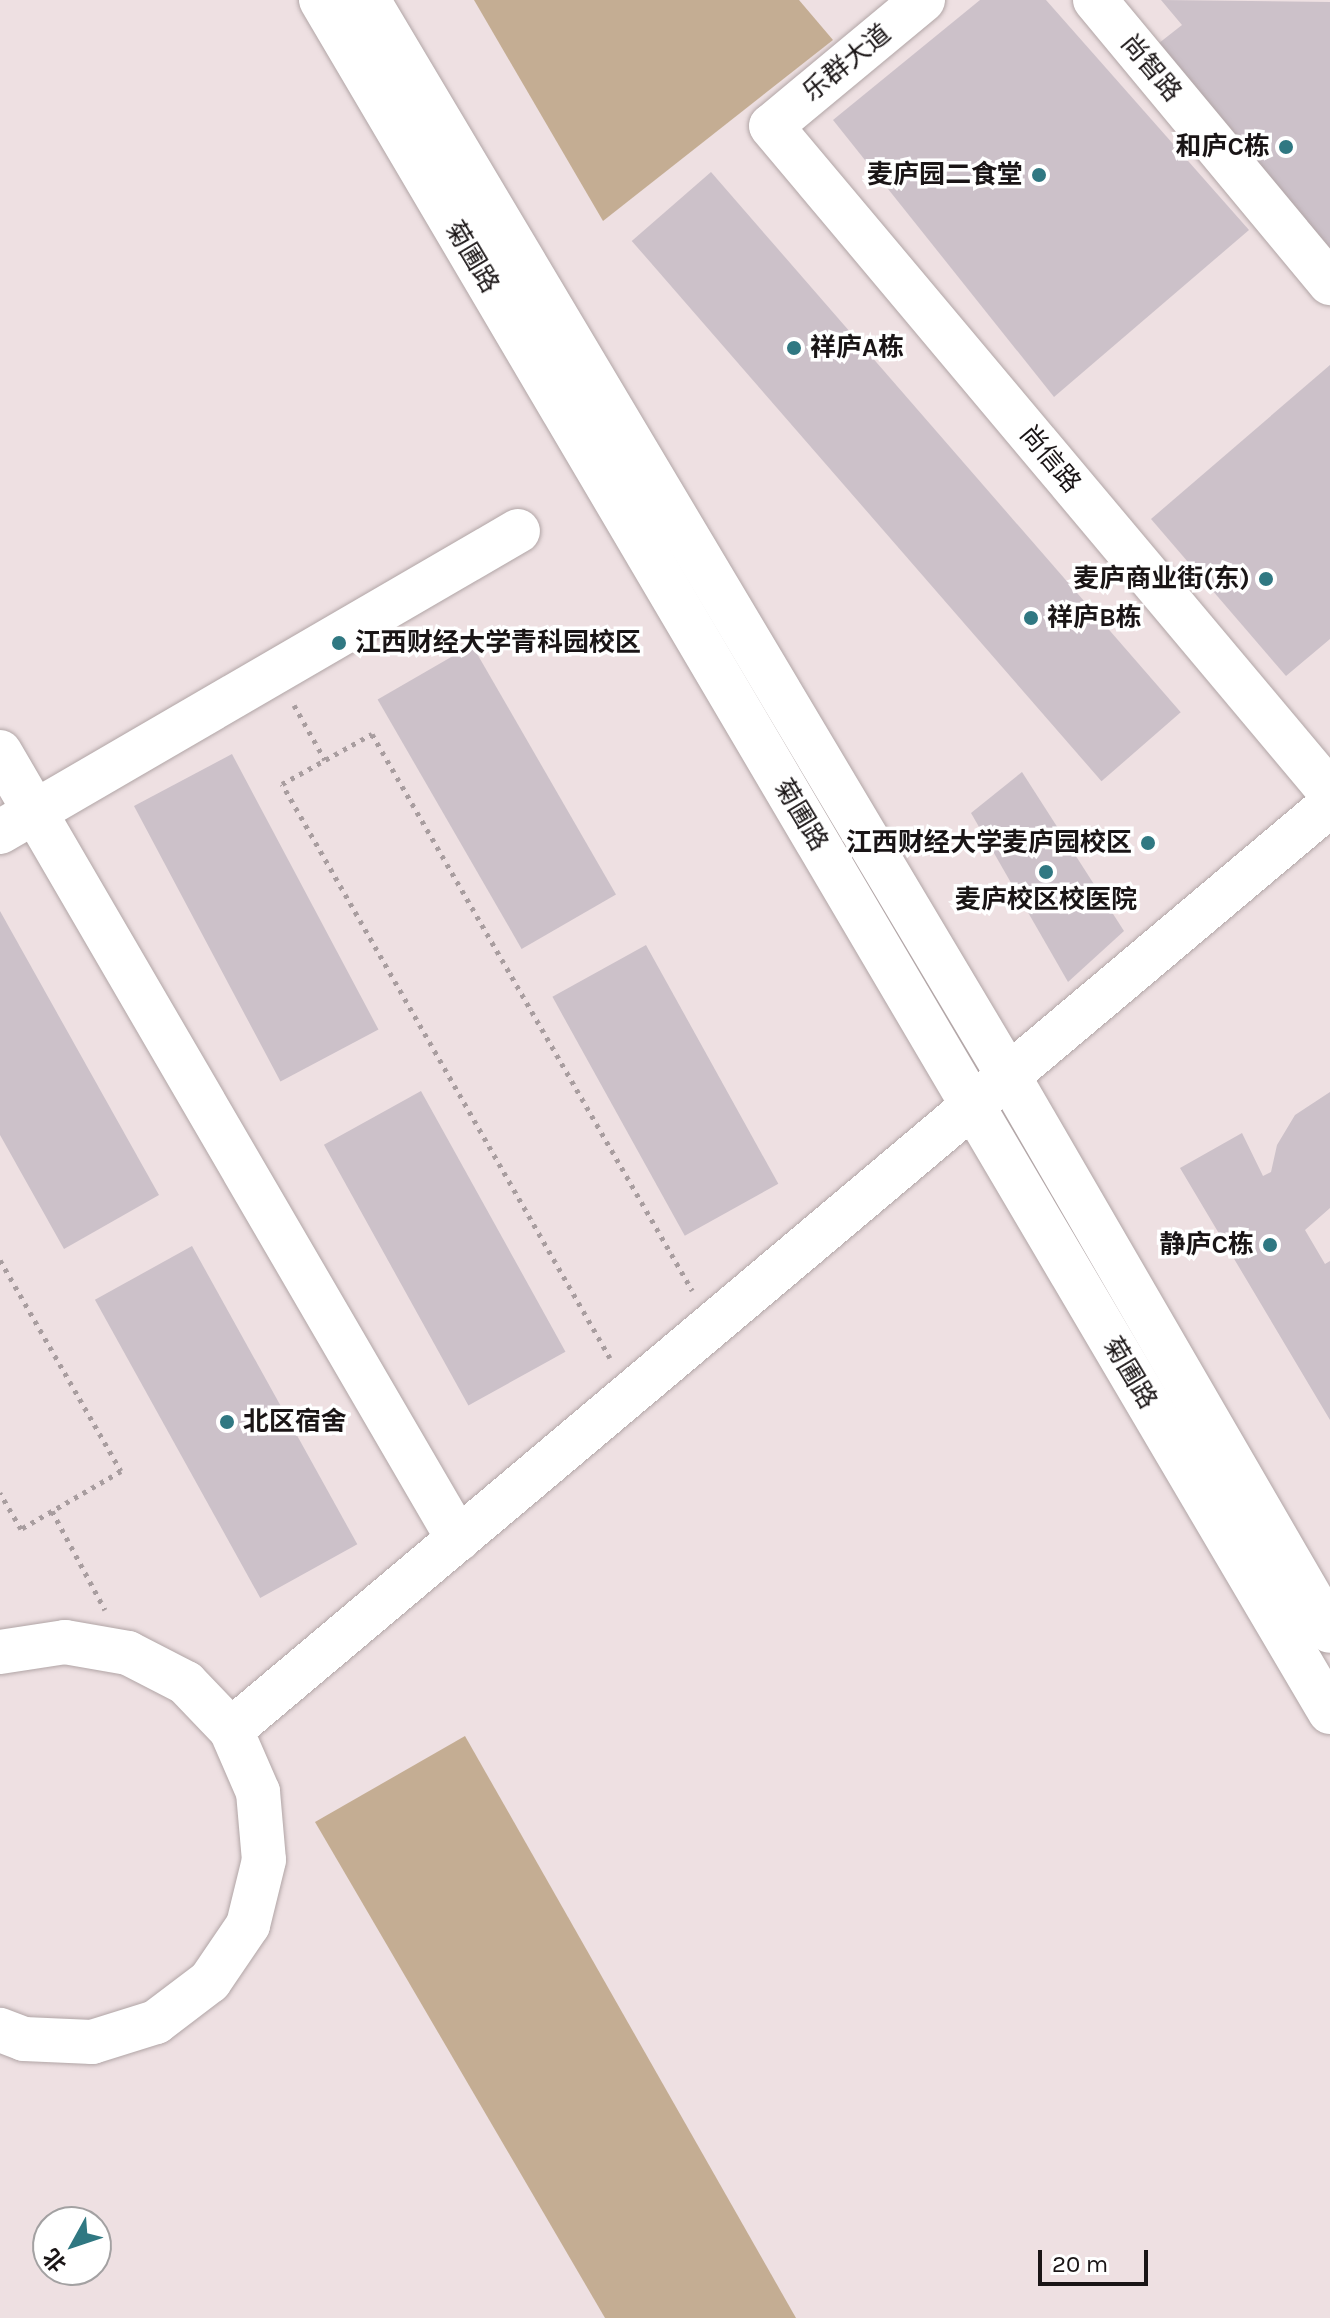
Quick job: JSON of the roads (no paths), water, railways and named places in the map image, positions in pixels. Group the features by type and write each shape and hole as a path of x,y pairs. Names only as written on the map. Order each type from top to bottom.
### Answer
{"street":[{"name":"菊圃路","path":"321,0 1330,1712"},
{"name":"菊圃路","path":"368,0 1009,1077 1330,1631"},
{"name":"乐群大道","path":"771,126 923,0"},
{"name":"尚智路","path":"1095,0 1330,283"},
{"name":"尚信路","path":"771,126 1330,792"},
{"path":"18,822 518,531"},
{"path":"0,752 18,822 458,1539"},
{"path":"231,1730 1330,805"},
{"path":"0,1652 65,1642 128,1653 186,1683 231,1730 258,1792 264,1860 248,1925 210,1981 156,2022 92,2042 24,2039 0,2030"}],"place":[{"name":"和庐C栋","path":"1286,147"},
{"name":"麦庐园二食堂","path":"1039,175"},
{"name":"祥庐A栋","path":"794,348"},
{"name":"麦庐商业街(东)","path":"1266,579"},
{"name":"祥庐B栋","path":"1031,618"},
{"name":"江西财经大学青科园校区","path":"339,643"},
{"name":"江西财经大学麦庐园校区","path":"1148,843"},
{"name":"麦庐校区校医院","path":"1046,872"},
{"name":"静庐C栋","path":"1270,1245"},
{"name":"北区宿舍","path":"227,1422"}]}
